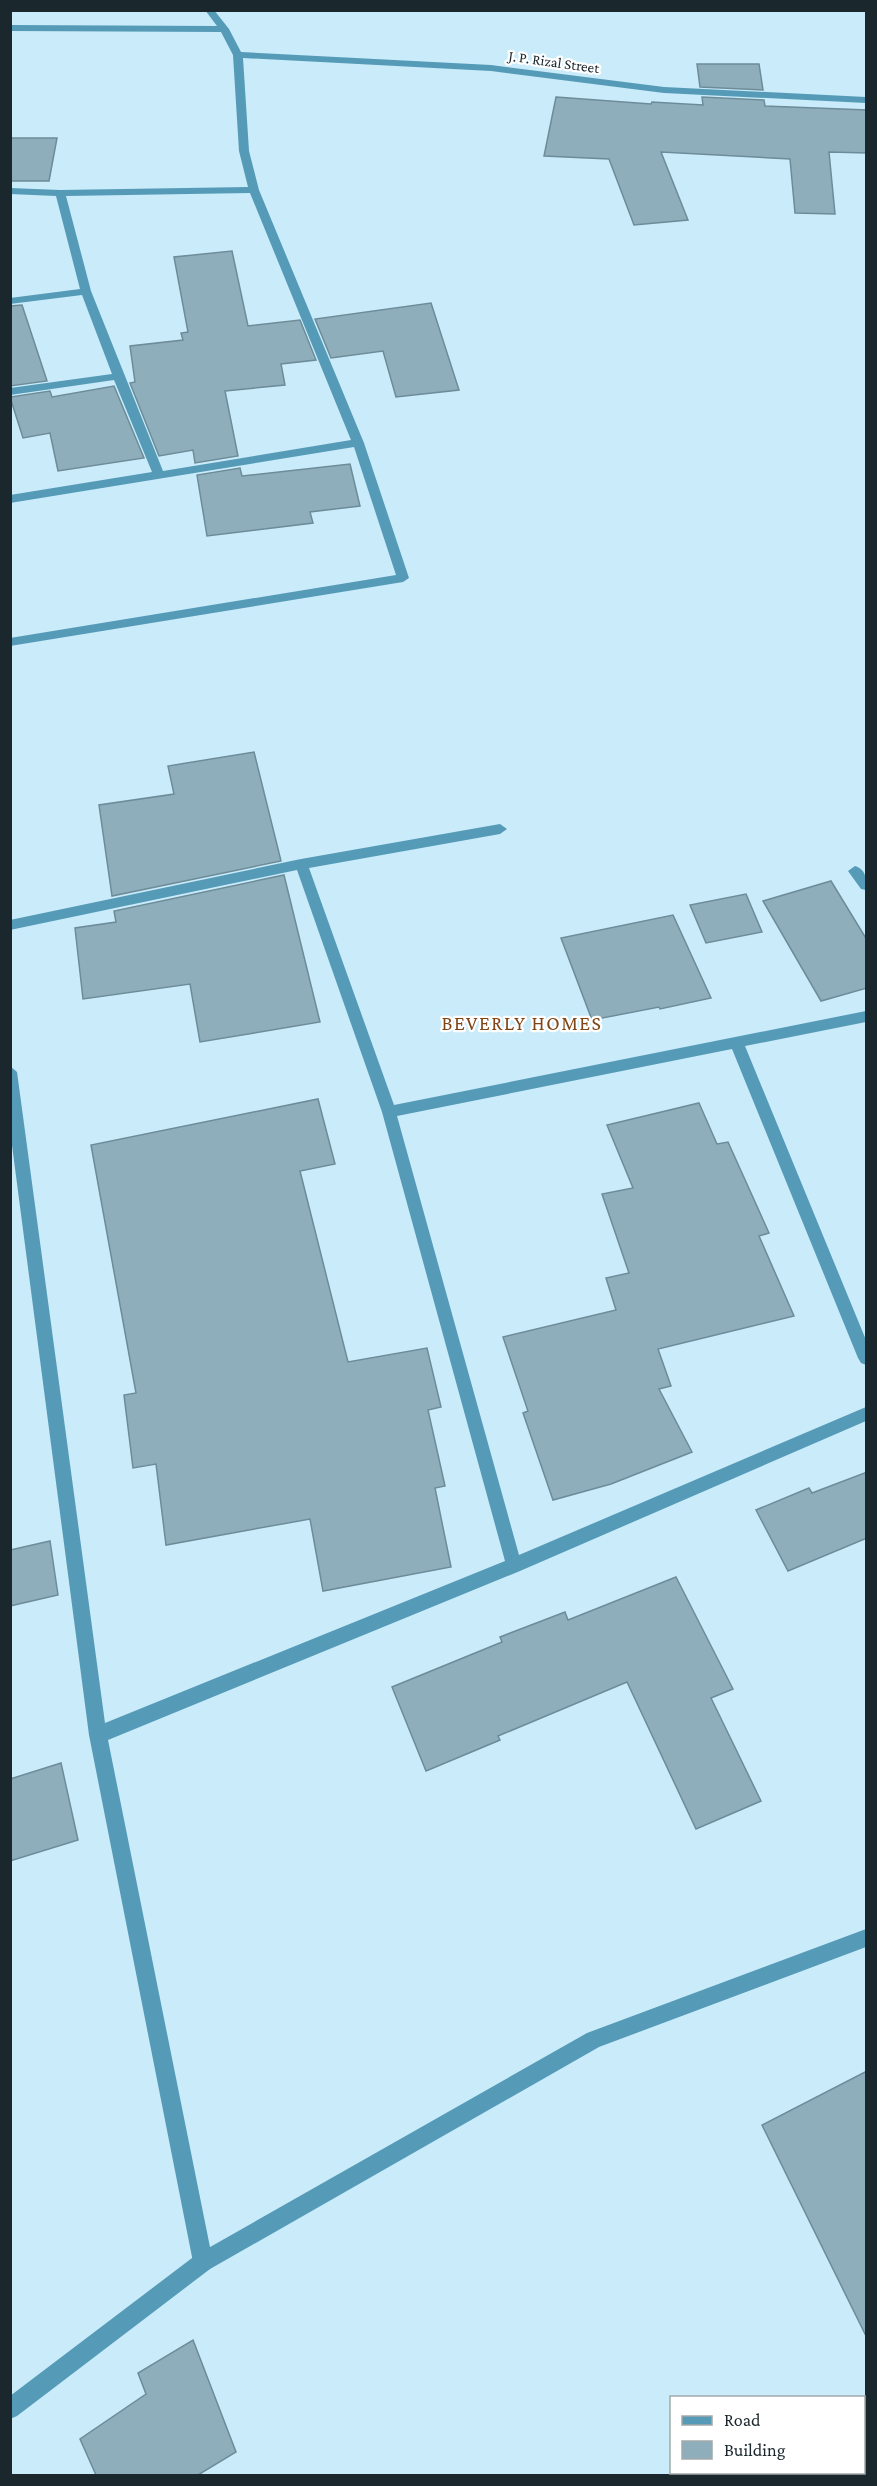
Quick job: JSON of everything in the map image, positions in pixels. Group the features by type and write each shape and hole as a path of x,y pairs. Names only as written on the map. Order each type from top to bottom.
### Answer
{"street":[{"path":"10,642 403,578 357,443 254,190 244,151 238,55 224,29 209,10"},
{"path":"10,28 224,29"},
{"name":"J. P. Rizal Street","path":"238,55 491,68 664,90 867,100"},
{"path":"10,191 60,193 254,190"},
{"path":"60,193 86,291 159,475"},
{"path":"10,301 86,291"},
{"path":"10,392 118,376"},
{"path":"10,499 357,443"},
{"path":"10,925 301,864 500,829"},
{"path":"301,864 389,1112 514,1565"},
{"path":"855,871 867,885"},
{"path":"389,1112 867,1016"},
{"path":"736,1042 867,1358"},
{"path":"10,1072 98,1735 203,2262"},
{"path":"98,1735 514,1565 867,1414"},
{"path":"10,2409 203,2262 594,2040 867,1938"}],"building":[{"path":"697,64 759,64 763,90 700,87"},
{"path":"556,97 651,104 652,102 703,105 702,97 764,100 765,106 867,110 867,153 829,152 835,214 795,213 790,159 661,152 688,220 634,225 609,159 544,156"},
{"path":"10,138 57,138 49,181 10,181"},
{"path":"232,251 248,326 300,320 316,360 281,364 285,385 225,391 238,456 195,463 193,450 159,456 130,383 135,382 130,346 183,340 181,333 188,332 174,257"},
{"path":"431,303 459,390 396,397 383,351 331,358 315,319"},
{"path":"22,305 47,381 10,386 10,306"},
{"path":"114,386 144,458 58,471 50,433 23,438 10,397 50,391 52,397"},
{"path":"350,464 360,506 310,512 313,523 207,536 197,475 240,468 242,476"},
{"path":"254,752 281,861 112,896 99,805 174,794 168,766"},
{"path":"284,875 320,1022 200,1042 190,984 83,999 75,928 116,922 114,911"},
{"path":"831,881 867,940 867,988 821,1001 763,901"},
{"path":"746,894 762,932 706,943 690,905"},
{"path":"673,915 711,998 592,1020 561,938"},
{"path":"318,1099 335,1164 300,1171 348,1362 427,1348 441,1407 428,1410 445,1486 435,1488 451,1567 323,1591 310,1519 166,1545 156,1464 133,1468 124,1395 136,1393 91,1145"},
{"path":"699,1103 717,1144 728,1142 769,1233 759,1236 794,1316 658,1349 671,1386 659,1389 692,1452 611,1484 553,1500 523,1413 528,1411 503,1337 616,1310 606,1278 629,1273 602,1194 633,1188 607,1125"},
{"path":"867,1472 867,1538 788,1571 756,1510 809,1488 812,1493"},
{"path":"50,1541 58,1595 10,1606 10,1550"},
{"path":"676,1577 733,1689 711,1698 761,1801 696,1829 627,1682 498,1736 500,1740 426,1771 392,1687 502,1642 500,1637 565,1612 568,1620"},
{"path":"61,1763 78,1840 10,1861 10,1779"},
{"path":"867,2071 867,2338 762,2125"},
{"path":"193,2340 236,2452 198,2475 96,2475 80,2439 146,2394 138,2373"}],"district":[{"name":"BEVERLY HOMES","path":"522,1023"}]}
